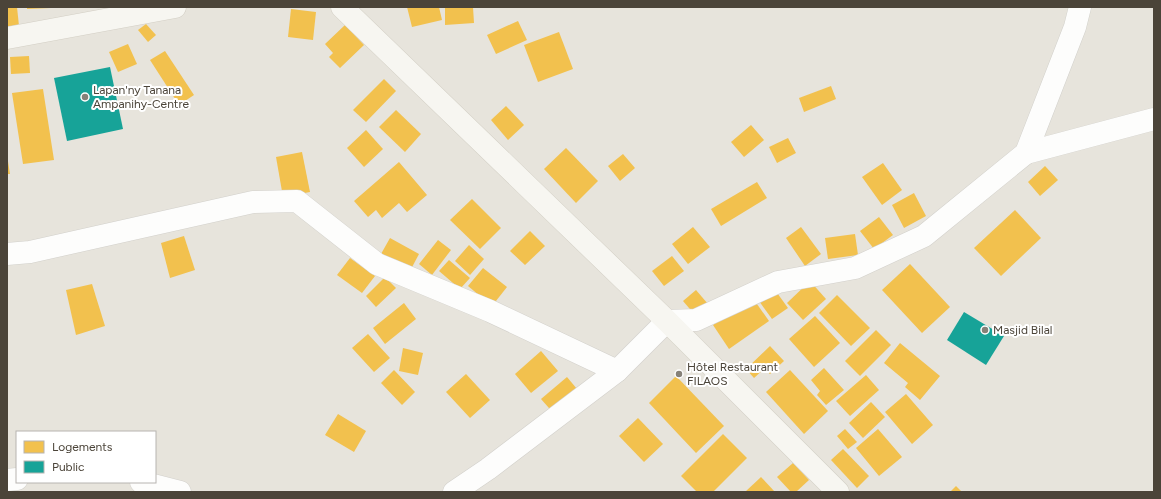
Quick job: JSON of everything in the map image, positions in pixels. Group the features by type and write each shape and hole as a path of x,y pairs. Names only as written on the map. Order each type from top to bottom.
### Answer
{"main road":[{"path":"7,38 175,7"},
{"path":"342,7 667,321 838,492"}],"street":[{"path":"1026,153 1075,27 1080,7"},
{"path":"454,492 488,469 617,371 667,321 696,320 778,282 855,268 924,236 1026,153 1154,119"},
{"path":"7,254 30,252 253,202 297,201 377,264 490,311 617,371"},
{"path":"145,483 180,492"}],"shaded area":[{"path":"7,7 1154,7 1154,492 7,492"}],"building: Logements":[{"path":"7,7 17,7 19,26 7,27"},
{"path":"27,7 51,7 51,8 27,9"},
{"path":"407,7 439,7 442,20 412,27"},
{"path":"445,7 473,7 474,23 445,25"},
{"path":"291,9 316,12 313,40 288,37"},
{"path":"518,21 527,40 496,54 487,35"},
{"path":"146,24 156,35 148,42 138,30"},
{"path":"345,25 364,45 340,68 329,57 333,53 325,44"},
{"path":"559,32 573,69 538,82 524,45"},
{"path":"128,44 137,64 118,72 109,52"},
{"path":"165,51 194,95 179,105 150,60"},
{"path":"29,56 30,73 11,74 10,57"},
{"path":"384,79 396,91 366,122 353,110"},
{"path":"831,86 836,99 804,112 799,98"},
{"path":"43,89 54,160 23,164 12,93"},
{"path":"506,106 524,125 508,140 491,120"},
{"path":"396,110 421,134 405,152 379,127"},
{"path":"751,125 764,140 744,157 731,142"},
{"path":"366,130 383,149 364,167 347,148"},
{"path":"788,138 796,153 777,163 769,147"},
{"path":"566,148 598,181 576,203 544,169"},
{"path":"302,152 310,192 283,197 276,157"},
{"path":"623,154 635,168 620,181 608,166"},
{"path":"7,155 10,174 7,174"},
{"path":"399,162 427,195 407,212 399,203 382,218 376,210 368,217 354,201"},
{"path":"883,163 902,190 882,205 862,177"},
{"path":"1045,166 1058,180 1040,196 1028,182"},
{"path":"757,182 767,198 721,226 711,209"},
{"path":"914,193 926,216 904,228 892,205"},
{"path":"472,199 501,228 480,249 450,220"},
{"path":"1015,210 1041,238 1001,276 974,248"},
{"path":"879,217 893,235 874,249 860,231"},
{"path":"693,227 710,247 688,264 672,244"},
{"path":"801,227 821,254 805,266 786,238"},
{"path":"530,231 545,246 525,265 510,251"},
{"path":"855,234 858,255 828,259 825,238"},
{"path":"184,236 195,270 170,278 161,243"},
{"path":"390,238 419,254 410,271 381,254"},
{"path":"438,240 451,250 432,275 419,264"},
{"path":"469,245 484,259 470,275 455,261"},
{"path":"672,256 684,271 664,286 652,271"},
{"path":"350,258 375,276 362,293 337,275"},
{"path":"449,260 470,278 460,289 439,271"},
{"path":"910,264 950,307 922,333 882,290"},
{"path":"483,268 507,287 492,306 468,286"},
{"path":"385,277 396,288 376,307 366,296"},
{"path":"810,281 826,299 803,320 787,303"},
{"path":"92,284 105,326 76,335 66,290"},
{"path":"696,290 708,304 695,315 683,301"},
{"path":"775,290 788,308 772,319 759,301"},
{"path":"837,295 870,328 851,346 819,313"},
{"path":"752,297 769,321 729,349 713,325"},
{"path":"404,303 416,319 385,344 373,328"},
{"path":"815,316 840,343 814,367 789,339"},
{"path":"876,330 891,345 860,376 845,361"},
{"path":"368,334 390,358 374,372 352,348"},
{"path":"900,343 940,376 920,400 905,387 908,383 884,363"},
{"path":"770,346 784,361 770,374 764,369 754,378 746,369"},
{"path":"403,348 423,353 418,375 399,371"},
{"path":"541,351 558,371 531,393 515,374"},
{"path":"824,368 844,390 826,405 817,395 820,391 811,380"},
{"path":"394,370 415,392 402,405 381,383"},
{"path":"790,370 828,411 804,434 766,392"},
{"path":"466,374 490,400 470,418 446,392"},
{"path":"866,375 879,390 850,416 836,401"},
{"path":"676,376 724,426 696,453 649,403"},
{"path":"567,377 582,395 556,416 541,399"},
{"path":"906,394 933,425 912,444 885,412"},
{"path":"871,402 885,417 863,438 849,423"},
{"path":"338,414 366,431 354,452 325,435"},
{"path":"638,418 663,444 644,462 619,436"},
{"path":"845,429 857,442 848,449 837,436"},
{"path":"878,429 902,457 879,476 856,448"},
{"path":"723,434 747,458 713,492 697,492 681,476"},
{"path":"843,449 869,476 857,488 831,460"},
{"path":"793,463 809,480 796,492 791,492 777,477"},
{"path":"761,477 775,492 745,492"},
{"path":"956,486 962,492 950,492"}],"building: Public":[{"path":"110,67 123,129 67,141 54,78"},
{"path":"964,312 1004,336 986,365 947,340"}],"place":[{"name":"Lapan'ny Tanana Ampanihy-Centre","path":"85,97"},
{"name":"Masjid Bilal","path":"985,330"},
{"name":"Hôtel Restaurant FILAOS","path":"679,374"}]}
